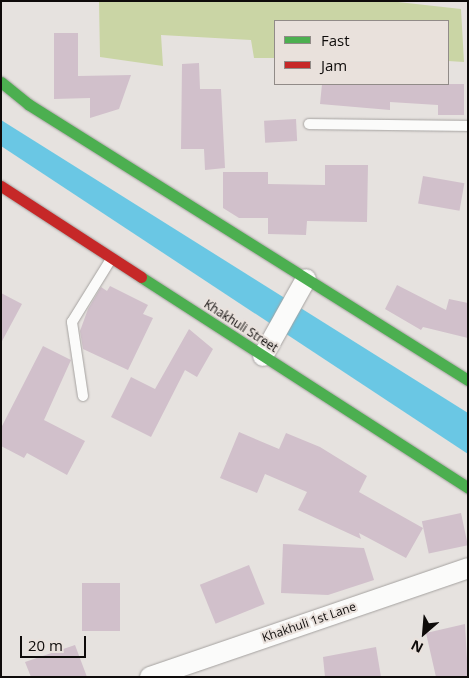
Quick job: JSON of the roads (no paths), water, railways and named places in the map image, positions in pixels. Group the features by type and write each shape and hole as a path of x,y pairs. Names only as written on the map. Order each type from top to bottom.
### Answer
{"main road":[{"path":"1,82 28,104 468,380"},
{"name":"Khakhuli Street","path":"1,186 468,488"}],"street":[{"path":"262,356 306,279"},
{"name":"Khakhuli 1st Lane","path":"150,677 468,568"}],"lane":[{"path":"309,124 468,126"},
{"path":"83,396 72,322 111,258"}],"water":[{"path":"1,120 468,413 468,454 1,146"}]}
